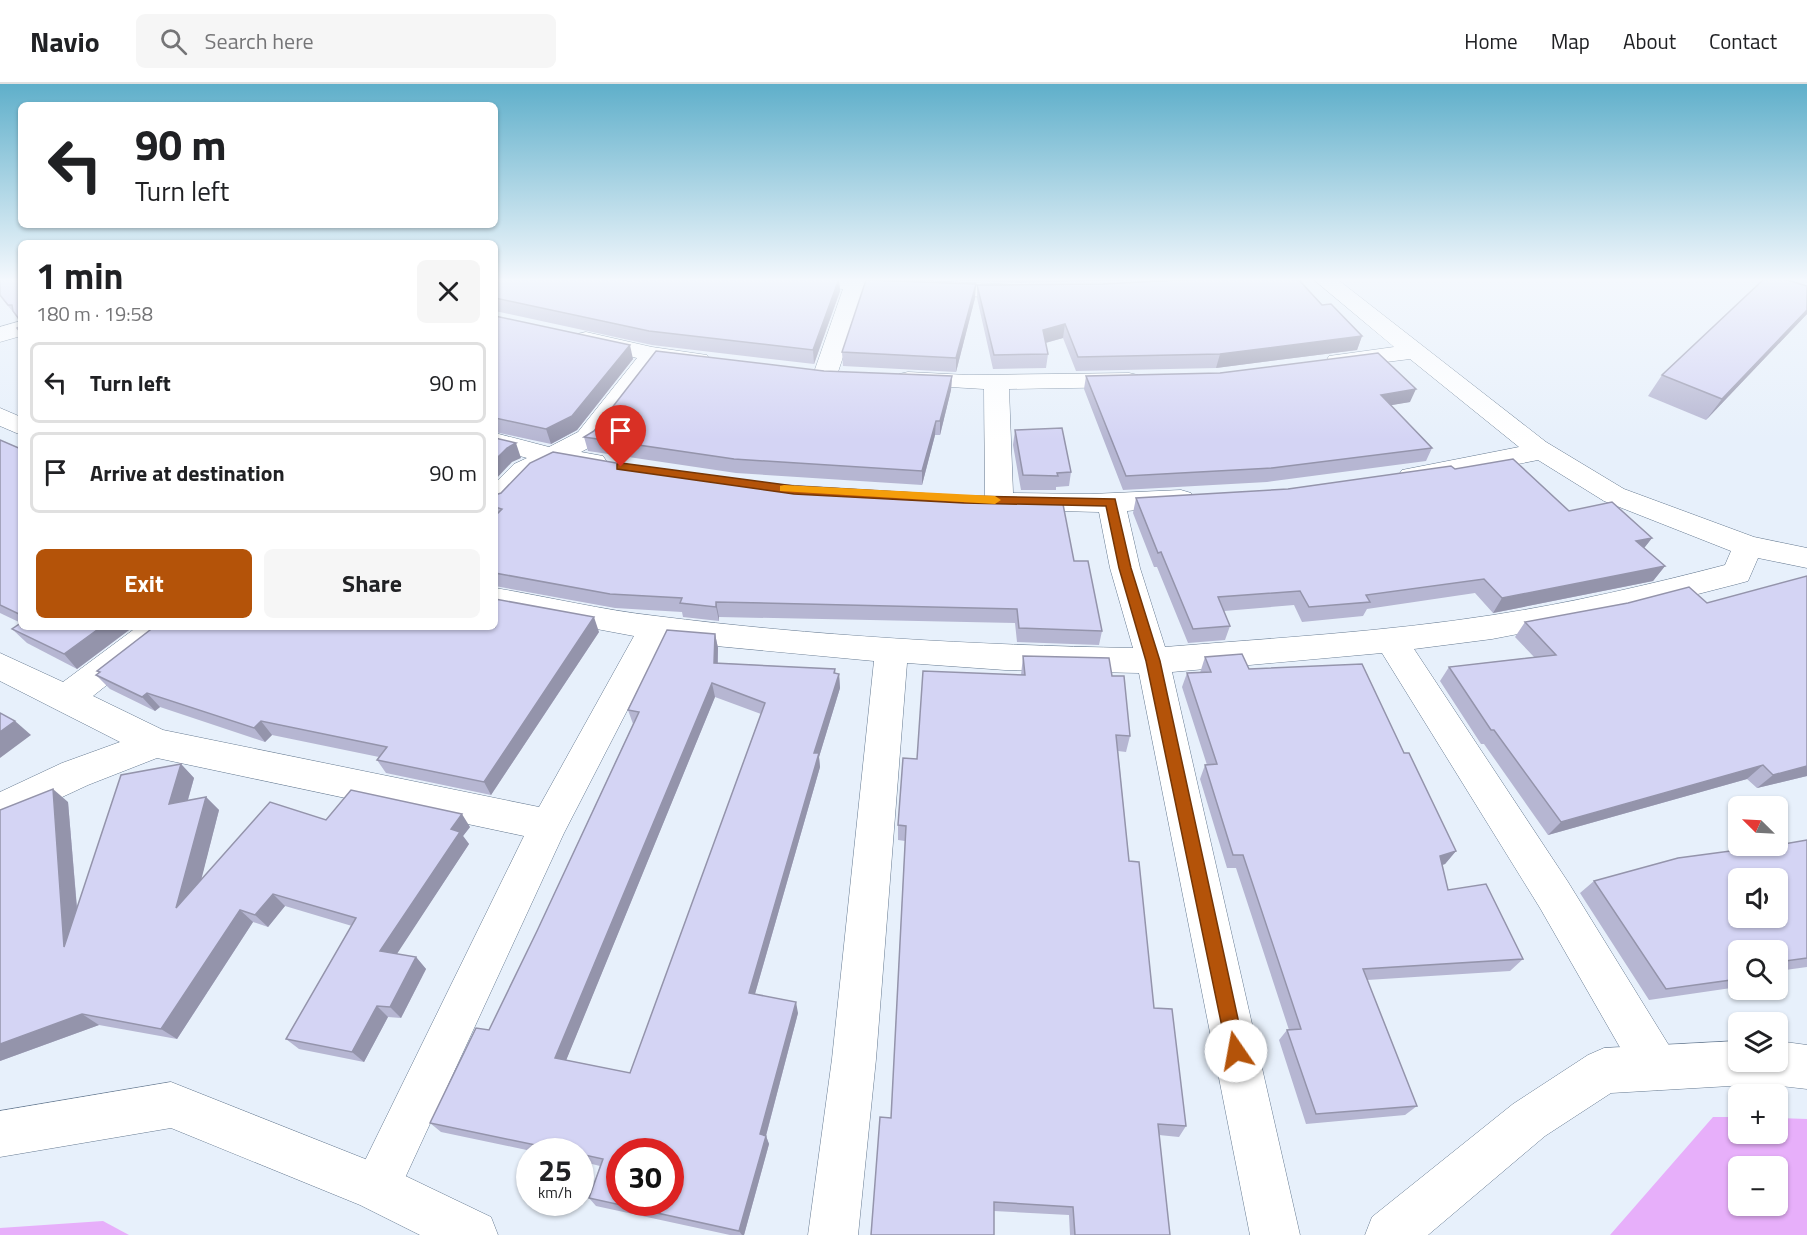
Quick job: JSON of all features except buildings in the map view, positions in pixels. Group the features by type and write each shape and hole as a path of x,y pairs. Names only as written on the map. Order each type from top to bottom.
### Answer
{"street":[{"path":"826,374 840,333"},
{"path":"1393,333 1543,451 1614,495 1748,546 1807,558"},
{"path":"562,334 652,354 721,362"},
{"path":"1310,365 1417,351"},
{"path":"498,497 524,470 587,438 652,354"},
{"path":"885,378 996,382 1150,380"},
{"path":"996,382 987,500 1111,502 1205,497"},
{"path":"0,405 18,399"},
{"path":"0,416 18,425"},
{"path":"498,442 552,456 621,467"},
{"path":"1382,480 1462,468 1543,451"},
{"path":"1111,502 1125,568 1153,661 1275,1235"},
{"path":"498,600 654,628 795,643 1005,658 1153,661 1391,640 1492,627 1616,604 1737,573 1748,546"},
{"path":"376,1187 549,825 654,628"},
{"path":"66,698 155,630"},
{"path":"1391,640 1554,895 1657,1068"},
{"path":"833,1235 854,1059 892,650"},
{"path":"0,666 156,743 549,825"},
{"path":"0,810 75,774 156,743"},
{"path":"1390,1235 1529,1119 1604,1071 1728,1064"},
{"path":"1788,1065 1807,1067"},
{"path":"0,1134 171,1105 376,1187 473,1235"}],"shaded area":[{"path":"1713,1117 1728,1117 1728,1144 1788,1144 1788,1118 1807,1119 1807,1235 1610,1235"},
{"path":"103,1221 129,1235 0,1235 0,1228"}],"slow traffic":[{"path":"784,489 995,500"}],"route":[{"path":"621,467 794,490 964,500 1111,502 1125,568 1153,661 1236,1051"}]}
